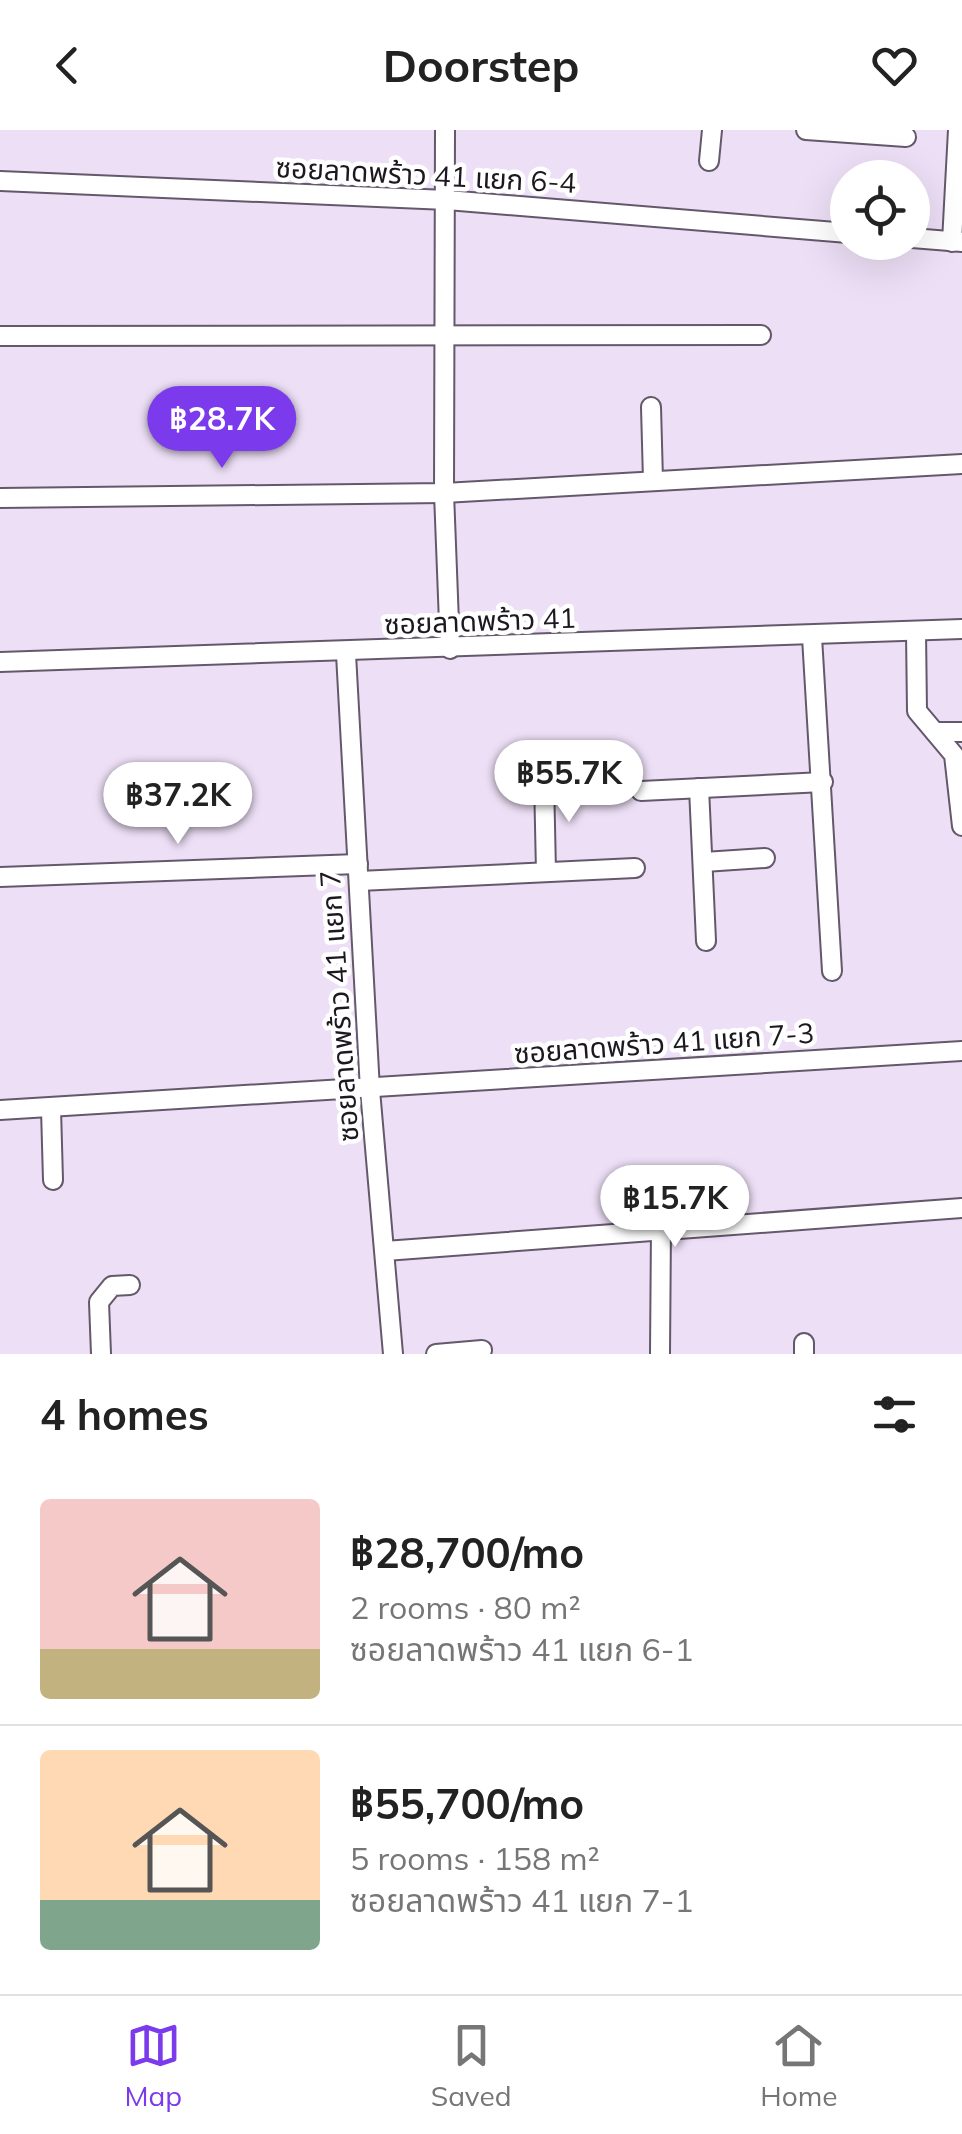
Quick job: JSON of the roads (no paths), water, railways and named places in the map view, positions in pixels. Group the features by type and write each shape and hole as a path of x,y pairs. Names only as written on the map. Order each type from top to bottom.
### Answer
{"street":[{"path":"445,130 444,492 450,650"},
{"path":"709,161 712,130"},
{"path":"806,130 906,137"},
{"path":"930,240 957,242 959,137"},
{"name":"ซอยลาดพร้าว 41 แยก 6-4","path":"0,182 447,200 830,232"},
{"path":"0,336 97,339 446,332 761,335"},
{"path":"651,406 653,480"},
{"path":"0,498 444,492 762,478 962,464"},
{"name":"ซอยลาดพร้าว 41","path":"0,662 346,654 962,629"},
{"path":"916,632 916,707 954,755 962,826"},
{"path":"812,637 832,971"},
{"name":"ซอยลาดพร้าว 41 แยก 7","path":"346,654 370,1090 393,1354"},
{"path":"935,732 962,732"},
{"path":"544,780 546,872"},
{"path":"642,792 823,782"},
{"path":"699,788 706,941"},
{"path":"704,862 765,858"},
{"path":"0,877 635,868"},
{"name":"ซอยลาดพร้าว 41 แยก 7-3","path":"0,1110 962,1051"},
{"path":"51,1109 54,1180"},
{"path":"385,1251 661,1227 962,1208"},
{"path":"660,1354 661,1227"},
{"path":"102,1354 100,1302 112,1286 130,1284"},
{"path":"436,1354 482,1350"}]}
